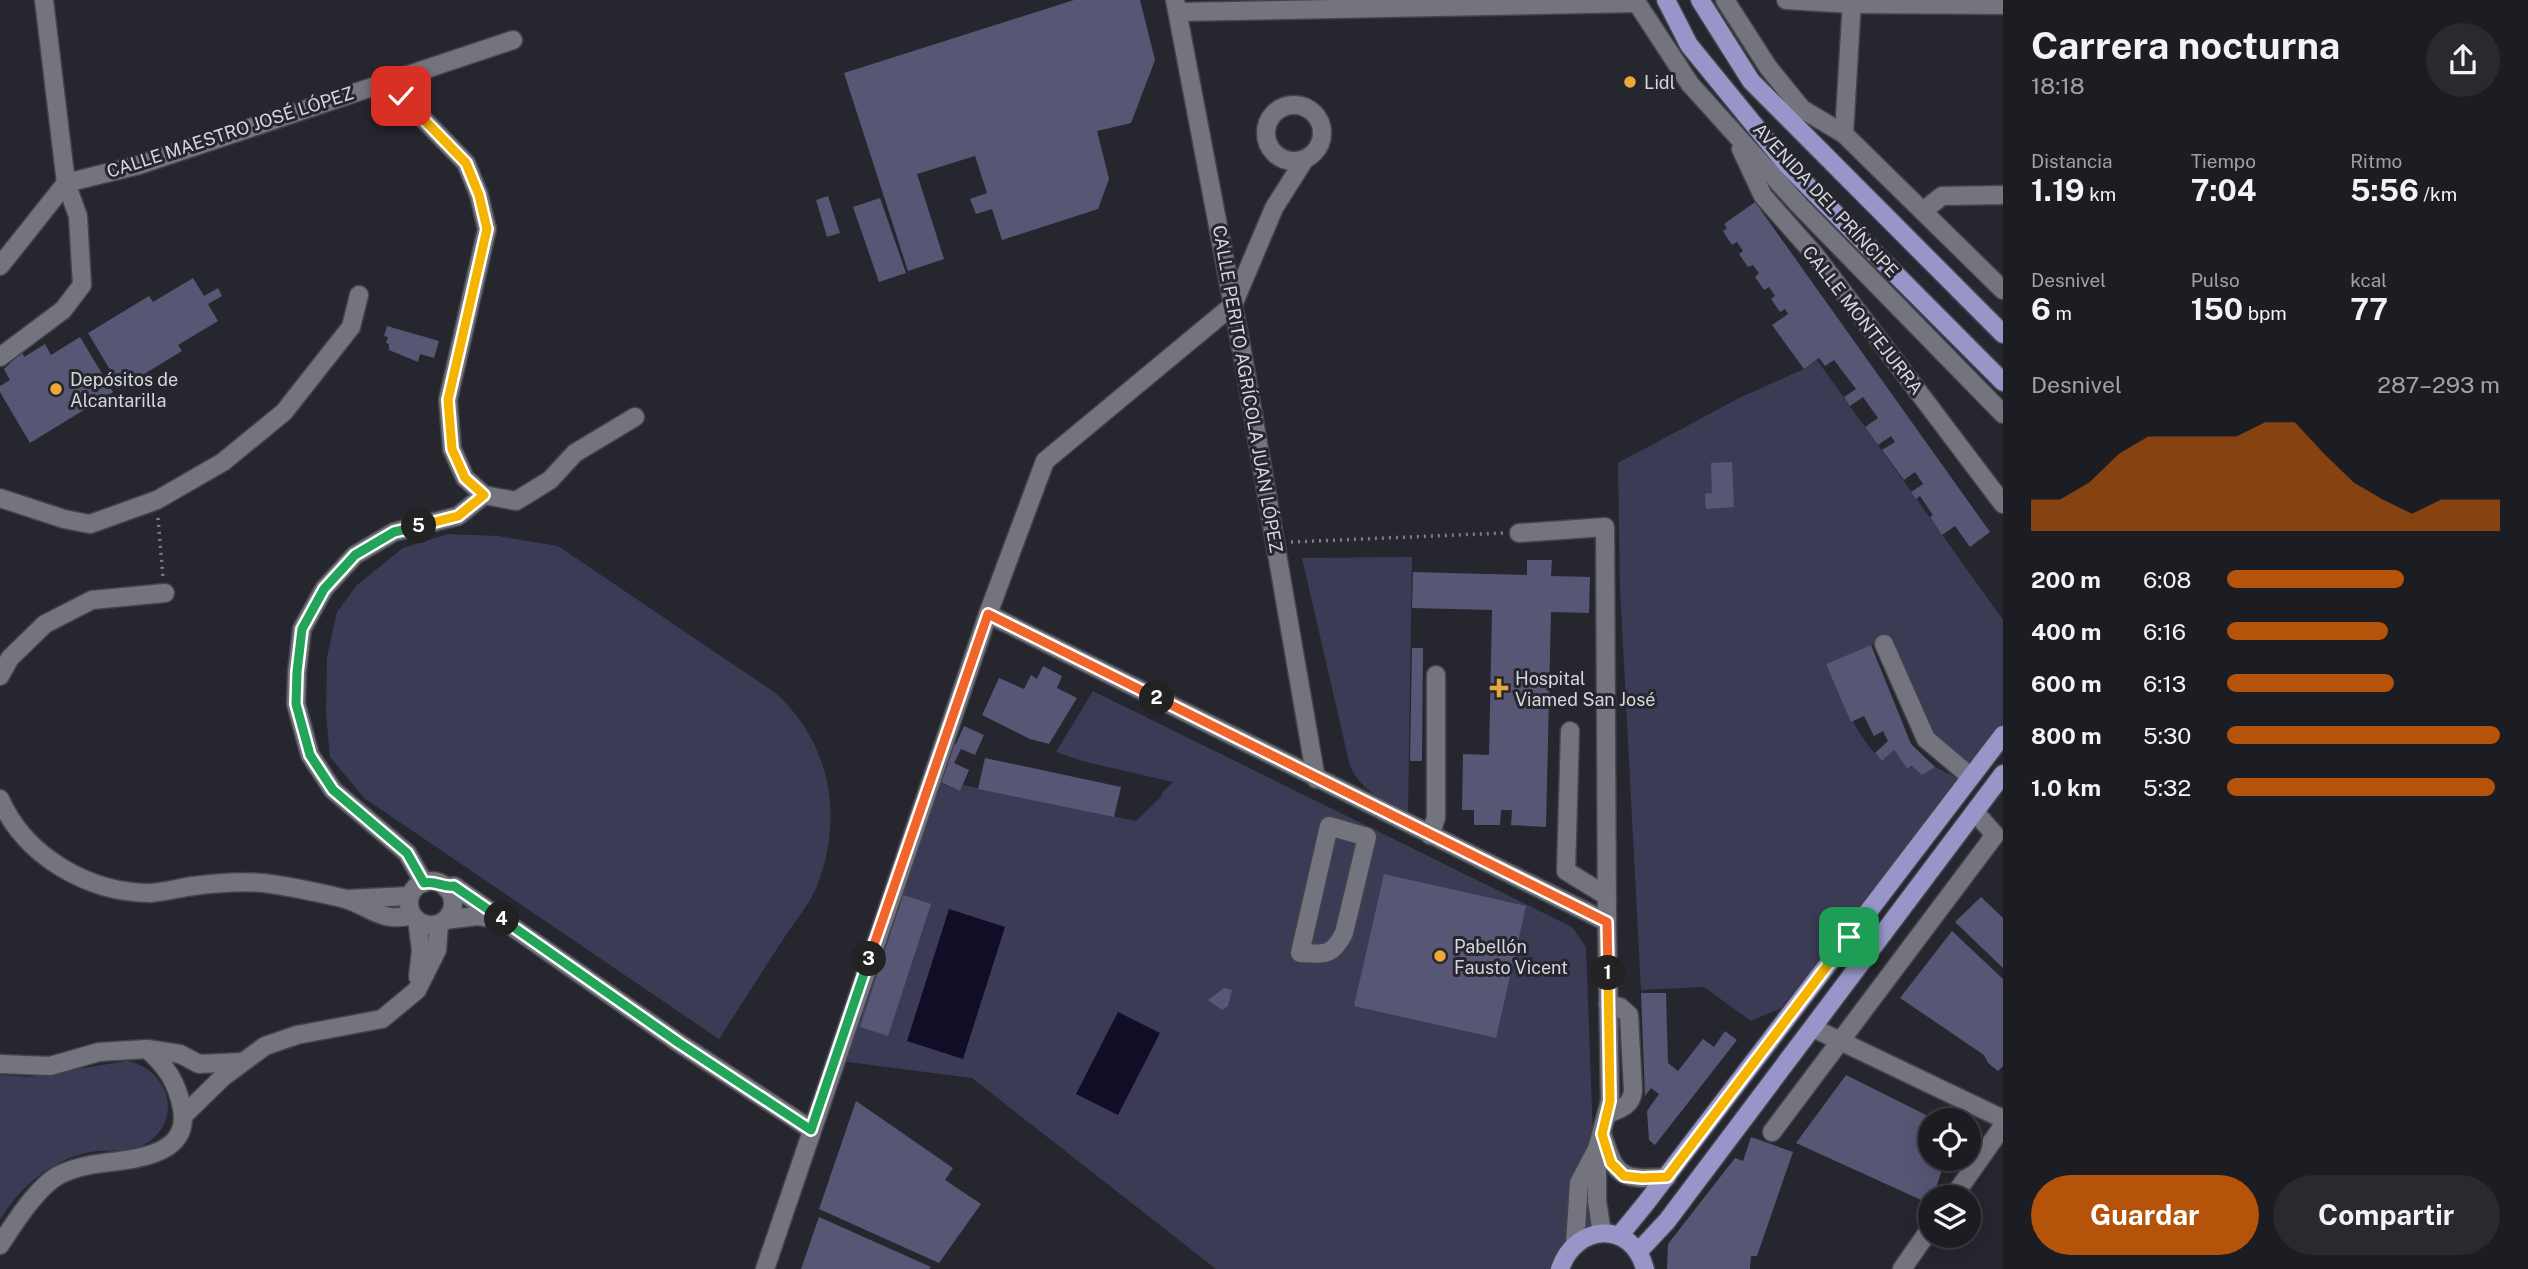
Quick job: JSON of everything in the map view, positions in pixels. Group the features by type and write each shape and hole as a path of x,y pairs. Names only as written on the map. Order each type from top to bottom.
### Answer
{"main road":[{"name":"AVENIDA DEL PRÍNCIPE","path":"1665,0 1689,45 1787,165 2003,382"},
{"name":"AVENIDA DEL PRÍNCIPE","path":"1700,0 1751,81 2003,334"},
{"path":"1610,1235 1667,1177 2003,735"},
{"path":"1560,1269 1565,1255 1587,1236 1610,1235 1642,1261 1667,1222 2003,774"}],"street":[{"path":"0,357 63,310 82,285 78,216 66,183 44,0"},
{"path":"1725,0 1768,67 1802,109 1844,134 2003,289"},
{"path":"1786,0 2003,5"},
{"path":"1177,6 1636,1"},
{"name":"AVENIDA DEL PRÍNCIPE","path":"1636,1 1690,84 1800,206 2003,414"},
{"path":"1844,134 1852,2"},
{"name":"CALLE PERITO AGRÍCOLA JUAN LÓPEZ","path":"1177,6 1233,305 1316,779"},
{"name":"CALLE MAESTRO JOSÉ LÓPEZ","path":"66,183 139,165 513,40"},
{"path":"391,79 401,96 466,163 479,195 487,229 448,400 452,449 465,478 484,495 516,501 550,480 575,453 635,417"},
{"name":"CALLE MONTEJURRA","path":"1732,130 1763,196 1815,255 2003,504"},
{"path":"765,1269 988,614 1045,461 1233,305 1275,208 1305,159"},
{"path":"0,266 66,183"},
{"path":"1923,211 1942,196 2003,195"},
{"path":"0,498 64,519 90,524 156,500 223,462 284,412 351,327 359,295"},
{"path":"424,883 407,853 333,790 310,755 296,704 302,629 324,589 355,555 394,532 458,516 484,495"},
{"path":"1519,533 1605,527 1610,1101 1600,1141 1579,1184 1575,1244"},
{"path":"0,676 10,658 45,624 92,600 165,593"},
{"path":"988,614 1607,922"},
{"path":"1884,644 1926,739 1971,778"},
{"path":"1430,835 1436,818 1436,675"},
{"path":"1570,731 1566,871 1607,896"},
{"path":"0,799 10,822 46,859 75,875 110,887 151,892 206,884 262,883 345,899 385,917 415,918 431,925 477,916 503,919"},
{"path":"1350,830 1359,800"},
{"path":"1772,1132 1995,835 1975,812"},
{"path":"1329,826 1350,830 1367,837 1343,933 1337,947 1326,954 1300,953 1329,826"},
{"path":"409,896 415,888 434,882 446,888 452,900 450,914 442,922 437,950 418,984"},
{"path":"446,888 454,886 679,1043 811,1130"},
{"path":"345,899 409,896"},
{"path":"183,1116 202,1095 265,1046 297,1035 382,1019 417,990 421,950 409,896"},
{"path":"1813,1028 2003,1119"},
{"path":"0,1064 50,1066 99,1052 147,1049 180,1054 199,1065 242,1062"},
{"path":"0,1245 23,1209 57,1176 89,1165 152,1156 175,1139 183,1116 180,1097 165,1065 147,1049"},
{"path":"1961,1185 2003,1126"},
{"path":"1600,1141 1611,1163 1624,1176 1667,1177"},
{"path":"1600,1141 1597,1201 1610,1235"},
{"path":"1902,1269 1918,1246"}],"path":[{"path":"156,500 165,593"},
{"path":"1275,542 1519,533"}],"shaded area":[{"path":"1817,360 2003,620 2003,726 1971,768 1940,742 1922,722 1891,637 1826,664 1849,715 1882,761 1894,750 1907,767 1935,767 1961,780 1781,1008 1751,1021 1704,987 1641,990 1620,588 1618,463"},
{"path":"448,534 498,536 558,546 777,694 810,736 821,759 827,783 830,834 825,860 811,899 719,1039 364,798 330,757 326,713 327,657 337,612 357,585 403,548"},
{"path":"1412,557 1408,814 1368,789 1350,766 1302,558"},
{"path":"1093,691 1572,927 1586,947 1596,1220 1558,1269 1216,1269 972,1078 840,1061 935,781 960,791 963,785 1136,821 1173,782 1082,761 1056,752"},
{"path":"949,909 1005,927 963,1059 907,1041"},
{"path":"1118,1012 1160,1033 1118,1115 1076,1094"},
{"path":"127,1061 141,1065 152,1073 166,1094 166,1119 160,1130 144,1145 125,1150 83,1154 54,1166 18,1195 0,1220 0,1075 29,1077"}],"building":[{"path":"1074,0 1140,0 1155,60 1131,123 1097,131 1109,179 1098,209 1002,240 992,209 976,214 970,199 987,193 975,156 917,174 944,259 908,271 844,73"},
{"path":"828,196 840,233 827,237 816,200"},
{"path":"880,198 906,273 879,282 853,207"},
{"path":"1755,202 1990,532 1970,547 1955,526 1942,535 1920,496 1916,499 1911,492 1923,484 1915,472 1904,480 1882,450 1895,442 1891,436 1878,445 1865,427 1878,418 1863,397 1850,406 1844,397 1856,389 1834,360 1825,366 1819,358 1804,369 1772,325 1788,314 1785,309 1780,312 1771,299 1775,296 1769,287 1764,290 1755,277 1759,273 1753,265 1748,267 1739,254 1743,251 1737,242 1732,245 1723,231 1727,228 1724,224"},
{"name":"Depósitos de Alcantarilla","path":"193,278 204,296 218,288 222,296 208,304 218,321 178,345 182,351 121,388 88,333 149,296 153,302"},
{"path":"387,326 439,341 434,358 420,354 418,362 389,350 389,344 386,343 388,337 384,336"},
{"name":"Depósitos de Alcantarilla","path":"80,337 113,392 30,443 0,392 0,386 10,380 4,369 22,352 24,357 45,344 51,355"},
{"path":"1732,462 1734,507 1706,509 1705,494 1712,493 1711,463"},
{"path":"1527,560 1552,560 1551,576 1590,577 1589,613 1551,612 1546,827 1511,825 1512,810 1501,810 1500,825 1474,825 1474,810 1462,810 1463,754 1489,755 1492,610 1412,608 1413,572 1527,575"},
{"path":"1871,645 1911,744 1935,767 1922,775 1912,766 1907,768 1894,750 1882,761 1875,753 1888,741 1883,731 1874,736 1864,716 1851,722 1826,664"},
{"path":"1412,648 1423,648 1422,761 1410,761"},
{"path":"1043,666 1062,676 1057,688 1077,698 1049,744 1030,739 982,715 999,678 1024,689 1031,675 1037,679"},
{"path":"964,726 984,735 975,755 961,749 954,763 969,770 960,791 940,782 948,764 939,760 948,740 956,744"},
{"path":"985,758 1121,787 1114,817 978,789"},
{"name":"Pabellón Fausto Vicent","path":"1384,874 1526,906 1496,1038 1354,1006"},
{"path":"903,895 931,904 888,1036 860,1027"},
{"path":"1981,897 2003,918 2003,968 1955,922"},
{"path":"1952,931 2003,979 2003,1066 1998,1071 1988,1063 1984,1055 1900,998"},
{"path":"1224,988 1232,990 1228,1006 1222,1010 1208,1000"},
{"path":"1641,993 1666,993 1668,1063 1678,1071 1703,1039 1714,1047 1725,1031 1737,1040 1655,1145 1649,1140 1647,1111 1659,1094 1651,1088 1645,1096"},
{"path":"1846,1075 1918,1111 1918,1171 1942,1171 1937,1185 1918,1185 1918,1199 1796,1143"},
{"path":"856,1101 953,1168 945,1180 981,1204 939,1263 819,1209"},
{"path":"1751,1137 1793,1152 1757,1256 1751,1256 1750,1269 1667,1269 1668,1244 1735,1158 1743,1161"},
{"path":"819,1217 931,1267 801,1269"}],"place":[{"name":"Lidl","path":"1630,82"},
{"name":"Depósitos de Alcantarilla","path":"56,389"},
{"name":"Hospital Viamed San José","path":"1499,688"},
{"name":"Pabellón Fausto Vicent","path":"1440,956"}],"route":[{"path":"401,96 466,163 479,195 487,229 448,400 452,449 465,478 484,495 458,516 394,532 355,555 324,589 302,629 297,672 296,704 310,755 333,790 407,853 424,883 434,882 446,888 454,886 679,1043 811,1130 988,614 1607,922 1610,1101 1602,1134 1611,1163 1624,1176 1667,1177 1849,937"}]}
